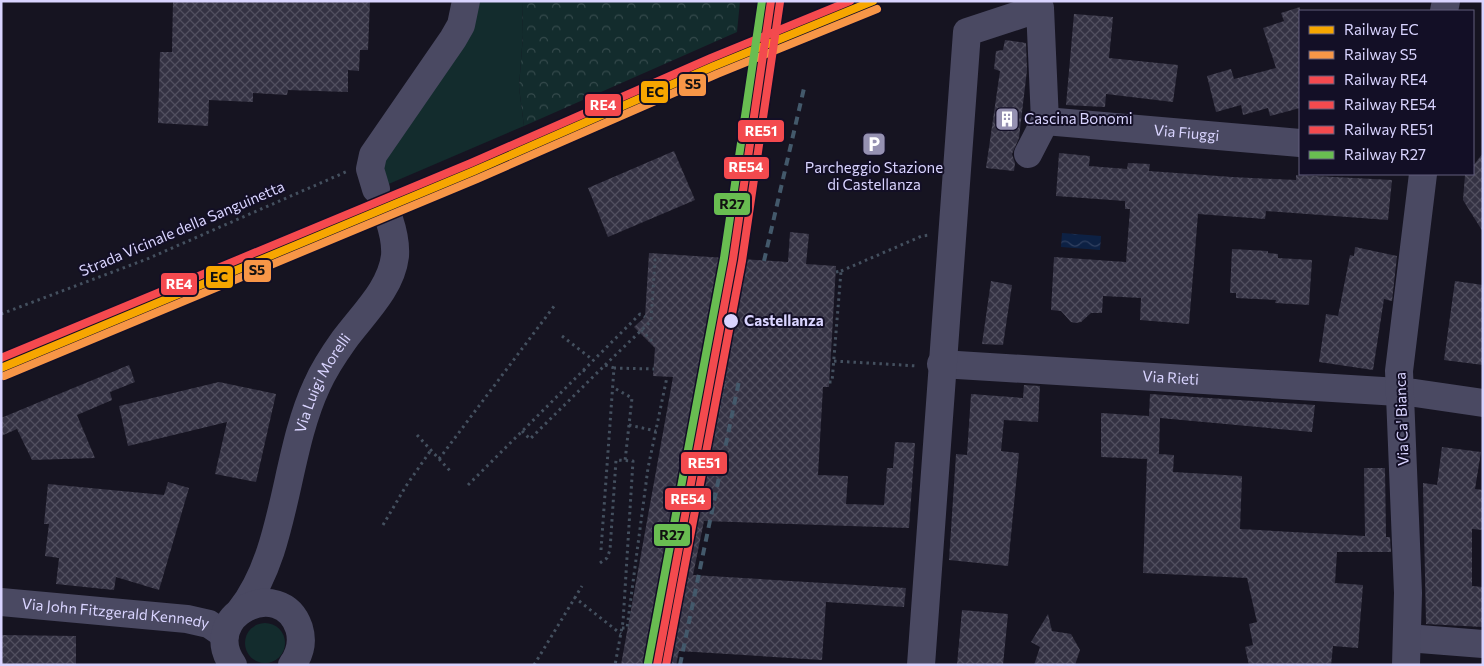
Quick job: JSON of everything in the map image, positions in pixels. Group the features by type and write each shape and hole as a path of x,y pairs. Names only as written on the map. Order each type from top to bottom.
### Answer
{"street":[{"path":"373,179 371,159 376,148 457,32 466,1"},
{"path":"921,665 966,32 1040,8 1045,121 1028,154"},
{"name":"Via Fiuggi","path":"1045,121 1299,143"},
{"name":"Via Ca' Bianca","path":"1407,652 1408,575 1399,371 1423,175"},
{"name":"Via Luigi Morelli","path":"268,561 300,428 313,394 332,358 377,297 392,269 395,249 389,219"},
{"name":"Via Rieti","path":"941,364 1415,393 1483,403"},
{"path":"268,561 272,590 280,607 296,622 297,653 313,665"},
{"path":"226,652 230,622 252,594 268,561"},
{"name":"Via John Fitzgerald Kennedy","path":"1,602 187,618 209,624 226,652"},
{"path":"240,611 254,604 265,603 280,607"},
{"path":"1407,652 1483,644"}],"path":[{"name":"Strada Vicinale della Sanguinetta","path":"1,314 147,259 355,168 373,179"},
{"path":"836,272 925,235 934,238"},
{"path":"522,431 530,439 651,321 655,260 660,260"},
{"path":"829,382 832,382 841,271"},
{"path":"438,459 555,304"},
{"path":"468,485 640,314 645,317"},
{"path":"641,330 656,344"},
{"path":"562,336 593,360"},
{"path":"834,361 908,366"},
{"path":"605,365 614,368 654,369"},
{"path":"601,550 614,368"},
{"path":"584,370 588,373"},
{"path":"622,628 626,628 648,468 666,377"},
{"path":"704,484 725,380"},
{"path":"616,389 632,398 625,461"},
{"path":"629,425 656,430"},
{"path":"417,435 452,473"},
{"path":"383,525 406,486 431,450"},
{"path":"600,563 607,558 610,550 616,460 633,461 622,628 615,665"},
{"path":"534,665 582,586"},
{"path":"574,597 621,634"}],"green space":[{"path":"477,1 522,1 523,35 519,87 524,126 384,186 380,156"},
{"path":"522,1 740,1 737,32 524,126 519,87 523,35"},
{"path":"261,623 269,623 276,626 282,632 285,643 282,654 276,660 269,663 261,663 254,660 248,654 245,647 245,639 248,632 254,626"}],"water":[{"path":"1062,233 1101,236 1100,250 1061,247"}],"building":[{"path":"173,1 370,1 368,50 360,50 359,71 348,70 348,92 288,90 287,95 253,93 253,102 209,100 208,126 158,123 160,52 172,52"},
{"path":"1300,7 1299,108 1270,116 1268,108 1243,115 1241,105 1216,112 1207,76 1231,69 1234,79 1276,68 1263,28 1284,21 1281,13"},
{"path":"1074,14 1113,17 1109,58 1178,65 1173,102 1106,94 1105,107 1066,105"},
{"name":"Cascina Bonomi","path":"1005,40 1026,43 1027,70 1019,138 1012,154 1015,163 1014,171 986,168 1000,71 994,69 996,51 1003,50"},
{"path":"674,151 695,200 608,237 588,188"},
{"path":"1059,153 1090,156 1089,166 1127,169 1128,163 1150,164 1149,171 1296,180 1296,175 1392,180 1388,220 1266,211 1265,219 1198,214 1189,324 1140,320 1141,298 1103,296 1102,313 1091,313 1081,322 1071,322 1061,311 1051,310 1054,257 1126,262 1130,209 1125,209 1125,201 1056,196"},
{"path":"1483,153 1483,232 1463,200 1465,175 1474,175 1474,165"},
{"path":"790,232 809,234 806,264 836,266 829,387 823,387 818,475 848,476 846,504 884,505 887,468 893,468 895,442 915,443 909,528 704,521 693,575 906,588 904,607 826,602 822,660 679,651 676,665 621,665 673,377 653,376 655,348 634,327 645,317 649,253 788,262"},
{"path":"1355,247 1397,256 1392,301 1384,299 1373,370 1319,362 1326,314 1338,316 1350,255 1354,256"},
{"path":"1232,249 1268,251 1268,253 1278,254 1278,258 1312,260 1309,305 1275,303 1276,300 1236,298 1236,293 1230,293"},
{"path":"991,281 1012,285 1003,345 982,344"},
{"path":"1455,281 1483,285 1483,365 1444,360"},
{"path":"129,365 135,382 110,392 112,400 77,415 95,458 32,460 17,429 1,436 1,418"},
{"path":"219,382 276,394 256,482 215,474 227,422 128,446 119,406"},
{"path":"1024,385 1040,386 1038,422 1004,420 1001,451 1019,453 1008,566 949,560 956,454 967,455 971,394 1023,398"},
{"path":"1150,394 1315,405 1312,432 1160,418 1159,454 1174,455 1173,472 1242,476 1240,529 1365,536 1364,468 1385,468 1386,537 1390,537 1391,552 1337,552 1335,583 1363,585 1358,648 1333,646 1331,665 1249,665 1245,647 1253,645 1249,624 1257,622 1247,578 1143,573 1147,459 1101,457 1101,413 1149,416"},
{"path":"1442,447 1481,452 1475,489 1483,490 1483,530 1472,529 1472,586 1483,587 1483,627 1426,624 1423,483 1437,485"},
{"path":"168,482 189,488 159,590 116,577 114,590 56,584 59,558 45,556 49,524 44,524 48,484 164,495"},
{"path":"962,610 1008,614 1003,665 957,665"},
{"path":"1048,614 1052,631 1071,634 1080,650 1075,665 1034,665 1040,647 1031,642"},
{"path":"1,635 76,636 76,665 1,665"}],"railway":[{"path":"764,261 805,84"},
{"path":"680,665 739,381"}],"rail line":[{"name":"R27","path":"648,663 724,258 762,1"},
{"name":"RE54","path":"657,665 733,259 771,1"},
{"name":"RE4","path":"1,358 471,163 711,58 850,1"},
{"name":"EC","path":"1,368 474,171 714,66 873,1"},
{"name":"RE51","path":"666,665 742,261 780,2"},
{"name":"S5","path":"4,376 477,179 717,74 877,9"}],"place":[{"name":"Cascina Bonomi","path":"1007,119"},
{"name":"Parcheggio Stazione di Castellanza","path":"874,144"},
{"name":"Castellanza","path":"731,321"}]}
